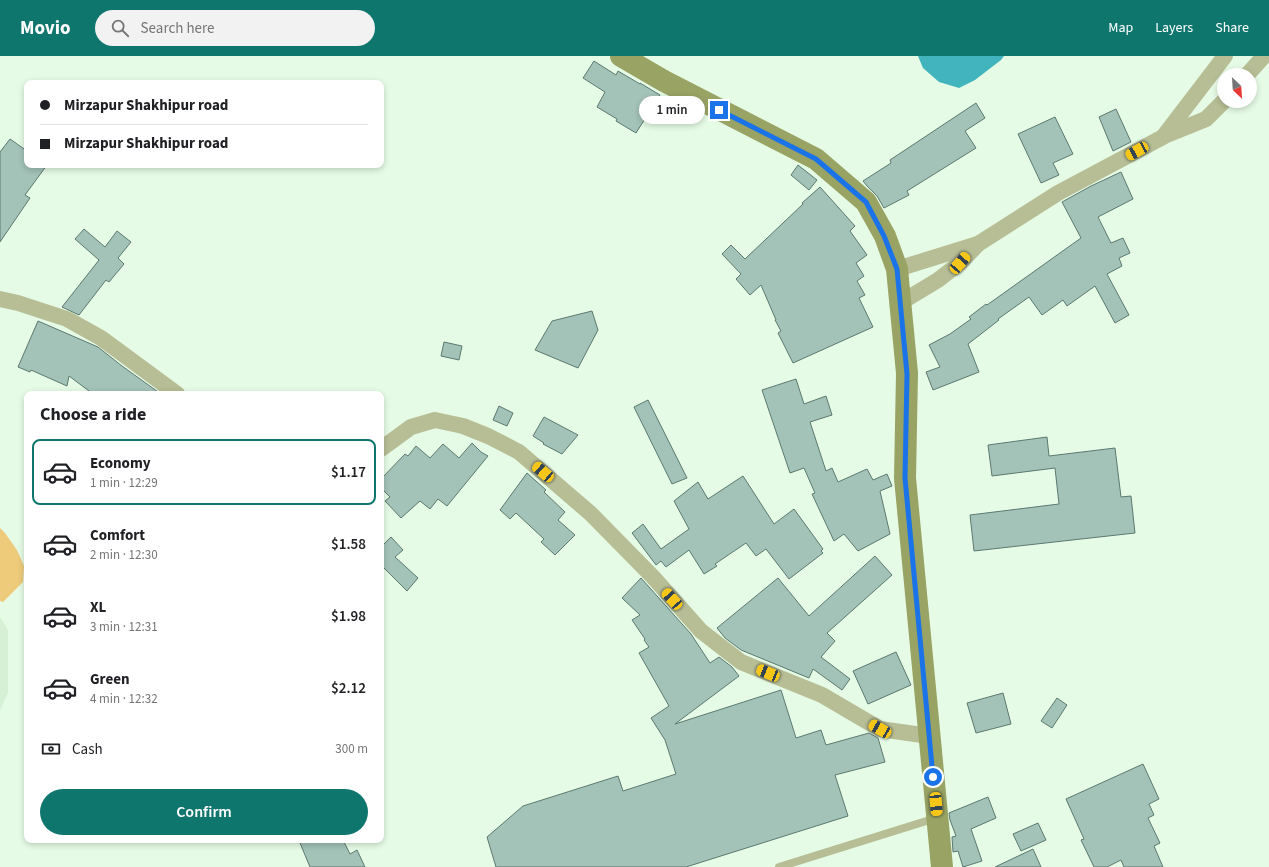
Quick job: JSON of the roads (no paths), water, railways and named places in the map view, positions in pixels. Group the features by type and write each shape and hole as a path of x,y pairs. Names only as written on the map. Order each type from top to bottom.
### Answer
{"main road":[{"path":"621,56 664,81 816,159 866,202 884,236 897,269 907,374 905,478 942,867"}],"street":[{"path":"1163,137 1225,56"},
{"path":"1253,68 1264,56"},
{"path":"900,303 955,268 978,244 1058,193 1163,137 1206,119 1217,108"},
{"path":"897,269 978,244"},
{"path":"0,299 18,303 67,319 101,338 173,391"},
{"path":"384,447 411,426 435,420 463,426 488,436 520,452 590,513 653,577 701,631 741,662 822,694 880,729 930,736"}],"lane":[{"path":"779,867 937,818"}],"water":[{"path":"918,56 1004,56 975,80 959,88 939,82 923,68"}]}
